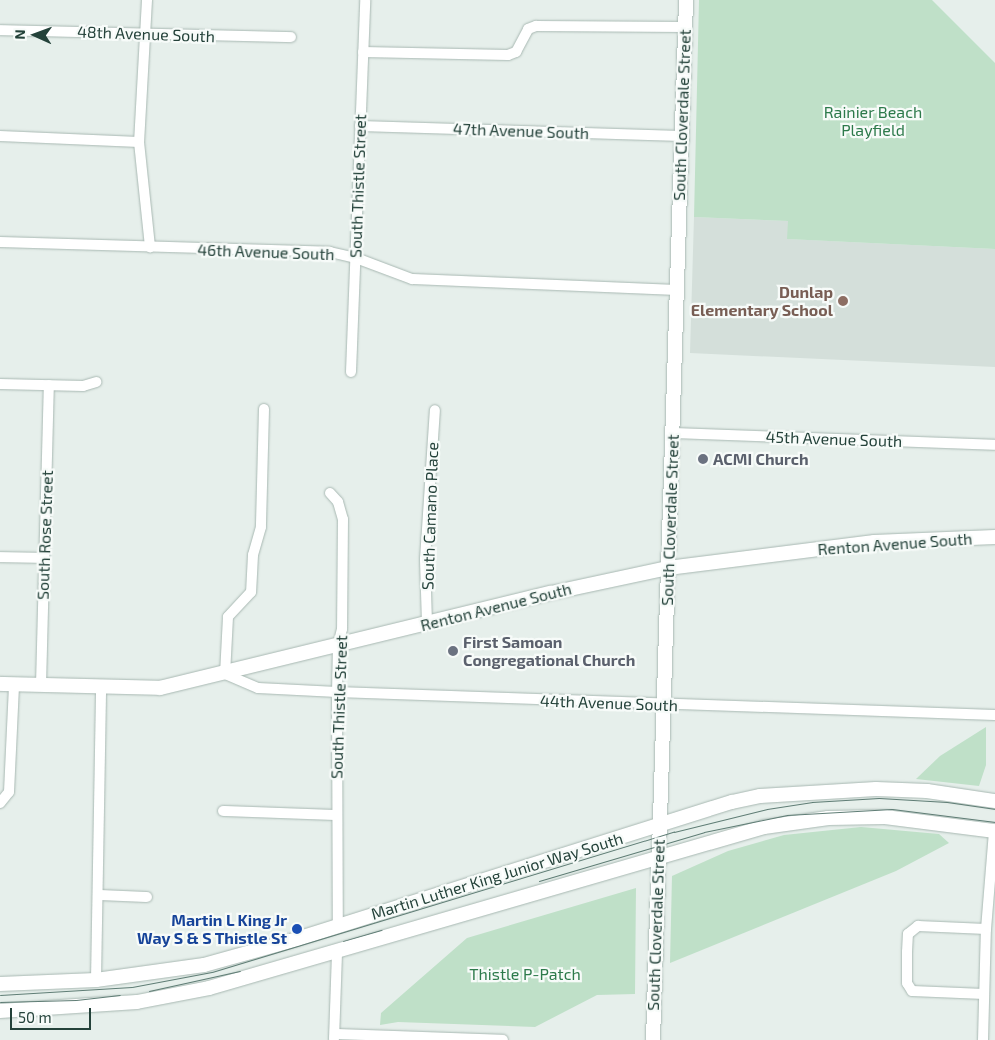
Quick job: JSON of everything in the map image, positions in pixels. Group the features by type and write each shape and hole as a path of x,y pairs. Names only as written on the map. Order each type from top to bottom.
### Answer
{"main road":[{"name":"South Cloverdale Street","path":"653,1040 686,0"},
{"name":"Renton Avenue South","path":"0,684 160,688 225,674 427,623 668,568 874,542 995,537"},
{"name":"Martin Luther King Junior Way South","path":"0,984 96,980 204,964 338,926 732,802 823,790 927,791 995,801"},
{"name":"Martin Luther King Junior Way South","path":"0,1011 89,1007 170,997 337,952 764,827 828,818 895,818 995,831"}],"street":[{"path":"147,0 139,142 150,247"},
{"name":"South Thistle Street","path":"351,372 365,0"},
{"path":"363,52 508,55 516,52 531,26 685,27"},
{"name":"48th Avenue South","path":"0,30 291,37"},
{"name":"47th Avenue South","path":"360,126 681,136"},
{"path":"0,136 139,142"},
{"name":"46th Avenue South","path":"0,242 330,252 356,258 412,279 678,290"},
{"path":"0,384 83,386 96,382"},
{"name":"South Rose Street","path":"41,685 49,385"},
{"path":"225,674 228,617 251,592 253,555 260,527 264,409"},
{"name":"South Camano Place","path":"427,623 425,559 435,410"},
{"name":"45th Avenue South","path":"672,433 995,445"},
{"name":"South Thistle Street","path":"330,492 338,502 343,519 342,629 338,646 337,692 338,926"},
{"path":"0,556 44,558"},
{"name":"44th Avenue South","path":"225,674 258,688 663,705 995,715"},
{"path":"0,804 9,792 14,684"},
{"path":"96,980 99,895 101,686"},
{"path":"995,792 995,801"},
{"path":"224,811 337,815"},
{"path":"983,1040 986,928 995,831"},
{"path":"99,895 146,897"},
{"path":"984,994 912,991 907,983 907,952 908,934 918,926 986,928"},
{"path":"337,952 334,1037 503,1040"}],"shaded area":[{"name":"Dunlap Elementary School","path":"694,217 788,221 788,239 995,249 995,367 690,353"}],"green space":[{"name":"Rainier Beach Playfield","path":"699,0 932,0 995,63 995,249 787,239 788,221 694,217"},
{"path":"986,727 986,765 979,786 916,779 940,756"},
{"path":"861,827 939,834 949,843 896,871 670,963 672,876 728,851 784,835"},
{"name":"Thistle P-Patch","path":"636,888 635,994 597,995 535,1027 398,1022 380,1025 381,1013 467,938"}],"tram line":[{"path":"0,995 132,987 212,972 674,832 767,809 812,802 879,798 947,802 995,809"},
{"path":"539,881 704,832 787,815 892,809 995,822"},
{"path":"343,941 381,930"},
{"path":"149,991 240,971"},
{"path":"0,1002 76,1000 120,995"}],"place":[{"name":"Dunlap Elementary School","path":"843,301"},
{"name":"ACMI Church","path":"703,459"},
{"name":"First Samoan Congregational Church","path":"453,651"},
{"name":"Martin L King Jr Way S & S Thistle St","path":"297,929"}]}
